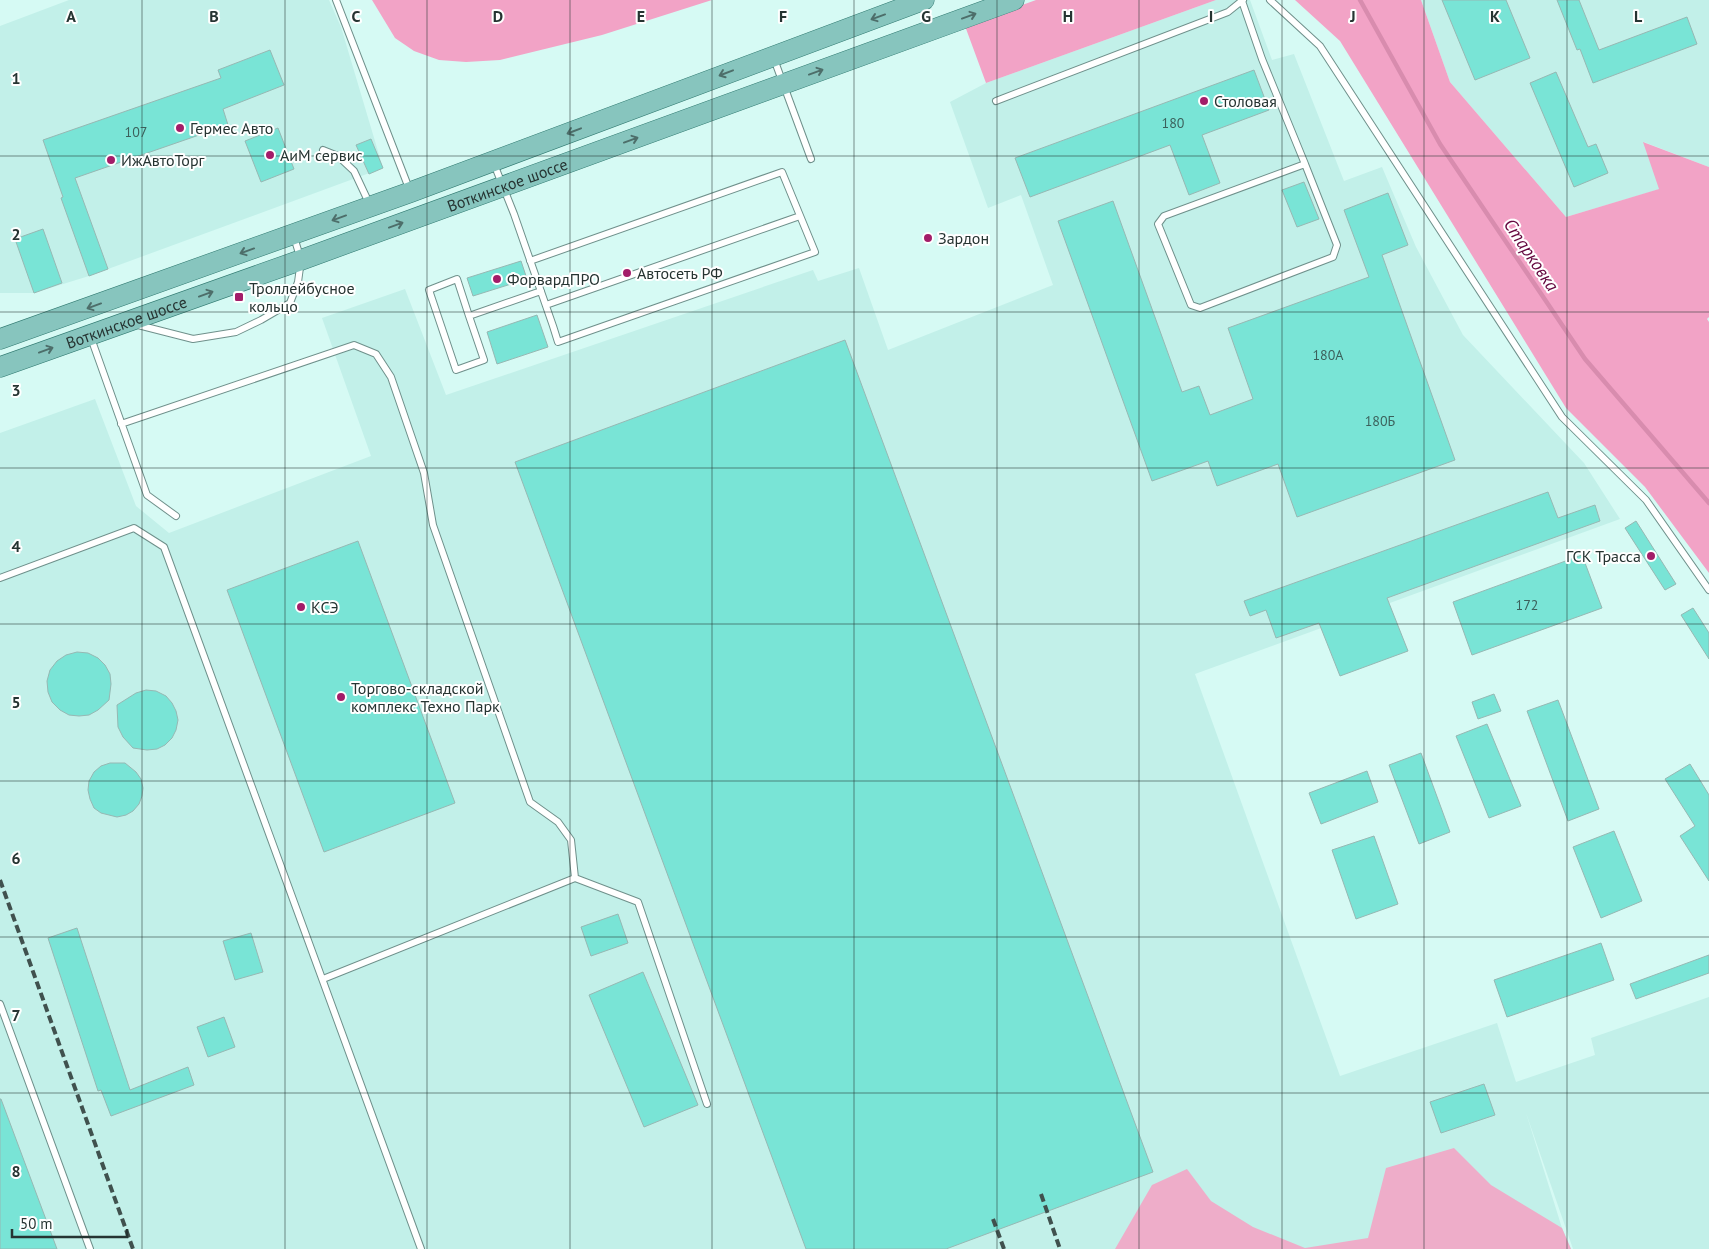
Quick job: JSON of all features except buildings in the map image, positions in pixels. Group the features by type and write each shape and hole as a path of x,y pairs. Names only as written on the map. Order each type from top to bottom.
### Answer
{"main road":[{"name":"Воткинское шоссе","path":"0,339 411,192 924,0"},
{"name":"Воткинское шоссе","path":"0,367 301,260 1014,0"}],"lane":[{"path":"336,0 411,192"},
{"path":"1270,0 1320,46 1562,417 1646,500 1709,590"},
{"path":"996,102 1228,12 1242,1 1262,60 1305,164 1337,245 1333,257 1200,308 1191,304 1158,224 1164,216 1305,164"},
{"path":"772,56 811,159"},
{"path":"323,150 338,156 354,171 371,206"},
{"path":"493,161 558,342 816,252 782,172 530,261"},
{"path":"546,305 800,216"},
{"path":"127,322 194,339 236,332 262,320 290,303 298,282 301,260 293,234"},
{"path":"457,279 469,316 484,360 456,370 429,290 457,279"},
{"path":"469,316 541,291"},
{"path":"89,334 147,495 176,516"},
{"path":"121,424 354,344 376,354 392,377 424,473 433,526 530,802 558,822 571,840 575,878"},
{"path":"0,578 134,528 164,547 421,1249"},
{"path":"323,980 575,878 638,902 707,1104"},
{"path":"0,1004 90,1249"}],"shaded area":[{"path":"69,0 329,0 341,27 383,168 89,276 34,293 0,293 0,26"},
{"path":"372,0 712,0 602,35 500,60 466,62 439,60 414,51 395,38"},
{"path":"1036,0 1216,0 986,83 965,26"},
{"path":"1216,0 1250,0 1272,60 1294,54 1344,181 1382,167 1416,247 1463,335 1584,463 1620,519 1195,674 1340,1076 1497,1023 1516,1082 1595,1055 1591,1038 1709,997 1709,1249 1573,1249 1526,1113 1562,1228 1571,1249 0,1249 0,433 95,399 136,506 169,533 371,456 322,318 405,289 446,395 813,270 818,281 859,268 888,350 1053,285 1021,195 988,208 950,102 986,83"},
{"path":"1295,0 1421,0 1450,82 1566,217 1659,189 1643,142 1709,167 1709,317 1707,319 1709,322 1709,573 1645,487 1566,408 1340,41"},
{"path":"1421,0 1709,0 1709,167 1644,142 1660,189 1566,217 1450,82"},
{"path":"1454,1148 1491,1185 1562,1228 1571,1249 1115,1249 1152,1185 1187,1169 1211,1201 1253,1227 1305,1248 1368,1238 1386,1168"}],"waterway":[{"name":"Старковка","path":"1360,0 1440,144 1585,359 1709,503"}],"railway":[{"path":"0,880 133,1249"},
{"path":"1041,1194 1060,1249"},
{"path":"993,1219 1004,1249"}],"place":[{"name":"Столовая","path":"1204,101"},
{"name":"Гермес Авто","path":"180,128"},
{"name":"АиМ сервис","path":"270,155"},
{"name":"ИжАвтоТорг","path":"111,160"},
{"name":"Зардон","path":"928,238"},
{"name":"Автосеть РФ","path":"627,273"},
{"name":"ФорвардПРО","path":"497,279"},
{"name":"Троллейбусное кольцо","path":"239,297"},
{"name":"ГСК Трасса","path":"1651,556"},
{"name":"КСЭ","path":"301,607"},
{"name":"Торгово-складской комплекс Техно Парк","path":"341,697"}]}
